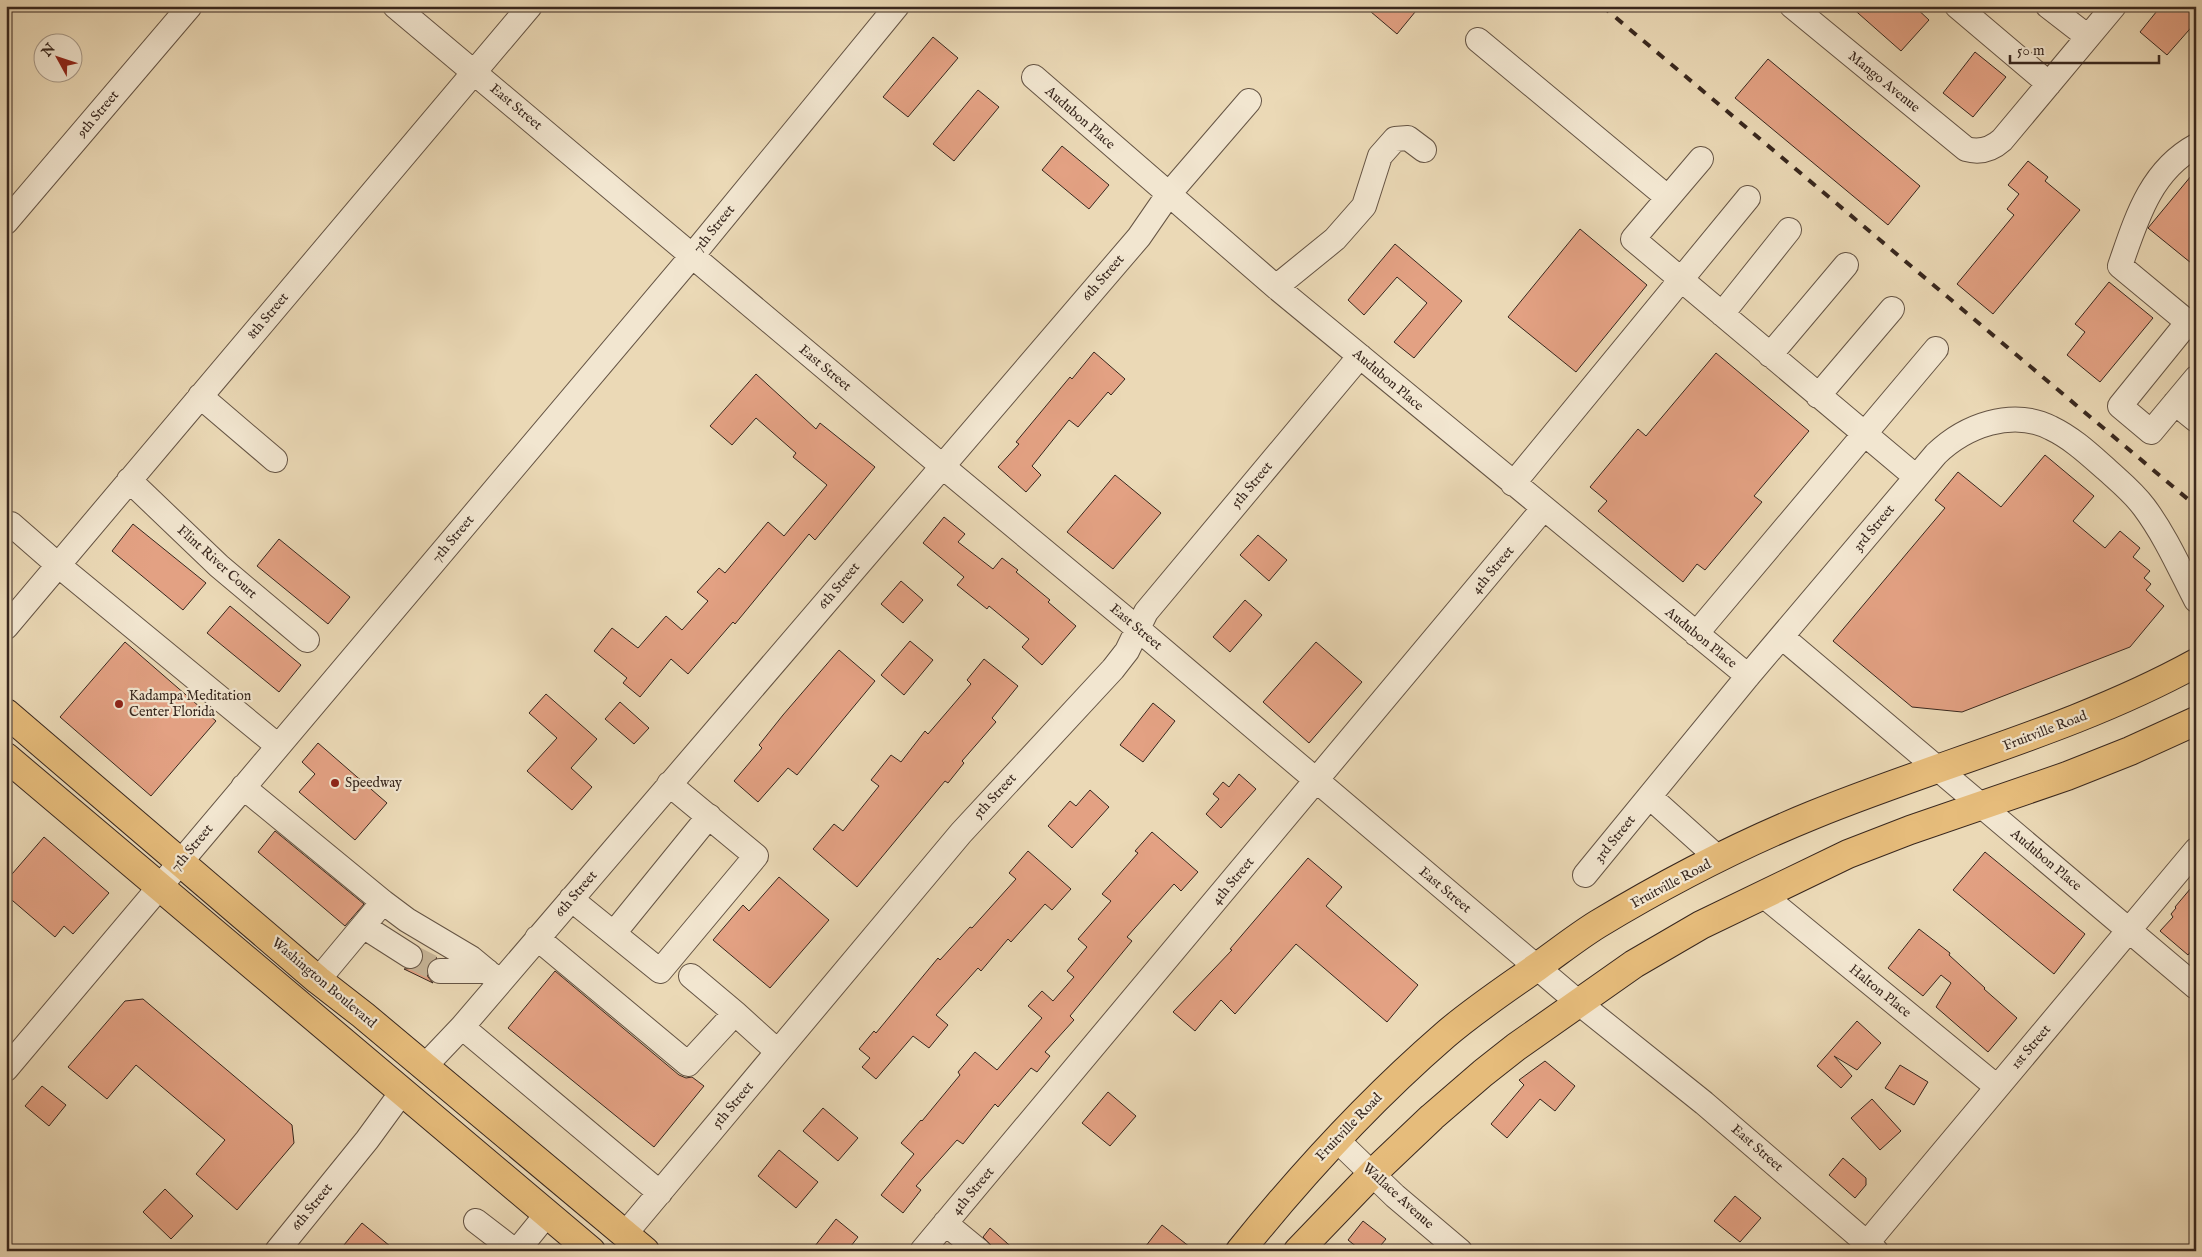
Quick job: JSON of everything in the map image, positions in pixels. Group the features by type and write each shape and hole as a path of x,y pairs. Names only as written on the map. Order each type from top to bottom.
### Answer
{"main road":[{"name":"Fruitville Road","path":"1240,1251 1273,1210 1377,1096 1478,1008 1596,925 1718,858 1810,816 1873,791 1939,770 2093,713 2196,663"},
{"name":"Washington Boulevard","path":"6,714 181,861 318,980 363,1015 635,1243"},
{"path":"1298,1251 1373,1173 1432,1117 1489,1068 1634,964 1701,925 1848,854 1910,830 2067,776 2130,751 2196,721"},
{"path":"6,756 591,1251"},
{"path":"443,1127 466,1128 474,1133 594,1232 635,1243"}],"street":[{"name":"9th Street","path":"6,222 190,6"},
{"name":"East Street","path":"395,6 1138,629 1537,968 1704,1103 1861,1245"},
{"name":"8th Street","path":"6,627 530,6"},
{"name":"7th Street","path":"6,1069 692,256 897,6"},
{"name":"Mango Avenue","path":"1792,6 1966,149 1980,151 1990,148 2002,140 2049,84"},
{"path":"1957,6 2049,84 2114,6"},
{"path":"2048,6 2088,37"},
{"path":"1478,40 1667,197"},
{"name":"Audubon Place","path":"1034,77 1168,196 1276,287 1543,509 1748,676"},
{"name":"6th Street","path":"424,1067 462,1027 493,977 537,938 571,899 1132,244 1168,196 1249,101"},
{"path":"1276,287 1335,238 1364,206 1380,156 1395,139 1408,138 1424,150"},
{"path":"2196,146 2171,165 2148,195 2120,266 2192,326 2120,406 2152,432 2196,378"},
{"path":"1701,159 1633,239 1916,477"},
{"path":"1513,484 1748,198"},
{"path":"1722,314 1789,230"},
{"path":"1770,355 1846,265"},
{"path":"1818,396 1892,309"},
{"path":"1696,634 1936,349"},
{"name":"5th Street","path":"635,1243 660,1193 961,833 1113,669 1127,651 1146,612 1360,356"},
{"path":"200,396 275,460"},
{"path":"2175,403 2196,420"},
{"name":"3rd Street","path":"1585,875 1748,676 1916,477 1949,441 1971,429 1992,422 2026,421 2049,426 2079,446 2134,495 2153,519 2196,600"},
{"name":"Flint River Court","path":"129,480 219,566 307,640"},
{"name":"4th Street","path":"922,1251 1543,509"},
{"path":"8,525 278,746"},
{"name":"Audubon Place","path":"1782,637 1980,806 2130,929 2192,977"},
{"path":"571,899 660,970 756,856 669,784"},
{"path":"243,787 383,902 407,920 471,958 493,977"},
{"path":"1650,796 1718,858"},
{"path":"614,933 709,816"},
{"name":"1st Street","path":"1861,1245 1998,1088 2196,850"},
{"name":"Halton Place","path":"1763,895 1998,1088"},
{"path":"318,980 383,902"},
{"path":"363,926 410,956"},
{"path":"537,938 688,1064 735,1013"},
{"path":"440,971 493,977"},
{"path":"691,976 778,1051"},
{"path":"462,1027 660,1193"},
{"name":"6th Street","path":"277,1251 367,1140 402,1092"},
{"name":"Wallace Avenue","path":"1337,1140 1395,1196 1460,1251"},
{"path":"476,1221 516,1251 547,1214"},
{"path":"946,1223 979,1251"}],"building":[{"path":"1364,6 1420,6 1397,34"},
{"path":"1850,6 1914,6 1929,20 1901,51"},
{"path":"2161,6 2196,6 2196,22 2167,55 2140,32"},
{"path":"933,37 958,58 908,117 883,97"},
{"path":"1975,52 2006,77 1973,117 1943,93"},
{"path":"1768,59 1920,186 1888,225 1735,98"},
{"path":"978,90 999,107 954,161 933,144"},
{"path":"1062,146 1109,185 1089,209 1042,170"},
{"path":"2028,161 2048,177 2045,181 2080,210 1993,314 1957,284 2014,215 2007,209 2019,194 2008,185"},
{"path":"2196,170 2196,267 2148,228"},
{"path":"1580,229 1647,285 1576,372 1508,317"},
{"path":"1395,244 1462,301 1414,358 1394,342 1427,303 1397,277 1364,315 1348,300"},
{"path":"2109,282 2153,318 2100,382 2067,355 2085,332 2075,324"},
{"path":"1094,352 1125,379 1111,395 1108,392 1078,427 1069,420 1032,466 1041,475 1026,492 998,467 1019,444 1016,442 1070,377 1072,379"},
{"path":"1716,353 1809,431 1754,496 1762,502 1705,570 1697,564 1683,582 1598,511 1607,501 1590,487 1638,429 1646,436"},
{"path":"756,374 816,429 820,423 875,467 815,540 809,534 735,624 733,622 688,674 671,659 640,697 623,683 627,678 594,651 612,628 638,648 666,616 682,630 708,601 697,592 719,568 725,573 768,522 784,536 827,485 793,457 796,453 756,418 732,445 710,426"},
{"path":"2045,455 2094,496 2073,521 2105,548 2120,531 2140,548 2133,557 2150,571 2144,578 2151,584 2146,590 2164,606 2130,647 1962,712 1912,707 1833,641 1945,508 1935,500 1958,472 2001,507"},
{"path":"1115,475 1161,513 1113,569 1067,532"},
{"path":"944,517 965,534 958,542 993,569 1002,558 1018,570 1016,572 1050,600 1048,602 1076,626 1042,665 1022,647 1029,639 989,606 987,609 957,585 964,577 923,543"},
{"path":"133,524 206,583 183,610 112,551"},
{"path":"1258,535 1287,560 1269,581 1240,555"},
{"path":"279,539 350,597 328,624 257,566"},
{"path":"901,581 923,600 903,623 881,604"},
{"path":"1245,600 1262,615 1230,652 1213,637"},
{"path":"230,606 301,665 279,692 207,633"},
{"path":"910,641 933,660 904,695 881,675"},
{"path":"125,642 216,721 151,796 60,717"},
{"path":"1316,642 1362,682 1309,743 1263,702"},
{"path":"839,650 875,681 797,775 788,768 758,802 734,781 762,748 759,745 783,715"},
{"path":"984,659 1018,686 992,718 996,722 962,761 964,763 948,783 945,781 857,887 813,849 834,824 843,831 879,786 871,780 891,755 901,762 925,731 928,734 971,684 967,680"},
{"path":"546,694 597,739 571,768 592,787 572,810 527,771 557,738 529,713"},
{"path":"620,702 649,728 634,744 605,719"},
{"path":"1153,703 1175,721 1143,762 1120,745"},
{"name":"Speedway","path":"318,743 387,803 355,840 299,792 315,774 302,762"},
{"path":"1239,774 1256,789 1221,828 1206,814 1219,799 1213,794 1223,782 1229,787"},
{"path":"1090,790 1109,807 1072,848 1048,826 1070,801 1076,806"},
{"path":"275,831 364,904 345,926 258,852"},
{"path":"1152,832 1198,872 1181,891 1174,884 1127,937 1132,941 1070,1016 1074,1020 1045,1052 1050,1056 1037,1072 1031,1068 998,1107 995,1104 963,1144 957,1140 916,1186 921,1190 903,1213 881,1195 914,1154 901,1143 960,1075 958,1072 975,1052 997,1070 1042,1018 1028,1006 1042,991 1053,1001 1074,977 1067,971 1087,947 1078,939 1111,901 1102,894 1138,853 1135,851"},
{"path":"44,837 109,893 73,934 64,926 55,937 6,895 6,881"},
{"path":"1028,851 1071,889 1052,910 1045,904 1011,942 1008,939 981,971 978,968 936,1015 948,1025 929,1048 913,1036 876,1079 862,1067 870,1058 859,1049 874,1031 876,1033 938,958 940,960 970,927 972,928 1016,879 1009,873"},
{"path":"1985,852 2085,934 2054,974 1953,890"},
{"path":"1308,858 1342,887 1326,906 1418,985 1387,1022 1296,944 1235,1014 1221,1000 1195,1031 1173,1012 1232,950 1230,949"},
{"path":"779,877 829,920 770,988 713,940 743,905 749,911"},
{"path":"2196,882 2196,945 2188,955 2160,931 2173,917 2171,914 2175,907"},
{"path":"1919,929 1950,953 1949,955 1984,989 2017,1018 1988,1052 1936,1007 1951,983 1941,975 1923,996 1888,968"},
{"path":"422,951 437,958 428,964 426,971 433,983 404,969 416,968 421,964 424,957"},
{"path":"555,971 679,1075 686,1078 692,1077 704,1086 654,1147 508,1028"},
{"path":"143,999 292,1125 294,1143 237,1210 196,1174 225,1140 136,1065 107,1099 68,1067 125,1001"},
{"path":"1857,1021 1881,1043 1857,1070 1834,1056 1852,1076 1841,1088 1817,1066"},
{"path":"1545,1061 1575,1086 1555,1111 1540,1099 1507,1138 1491,1124 1524,1085 1519,1080"},
{"path":"1900,1065 1928,1082 1914,1105 1885,1088"},
{"path":"42,1086 66,1105 49,1126 25,1106"},
{"path":"1108,1092 1136,1116 1110,1146 1082,1123"},
{"path":"1872,1099 1901,1131 1880,1150 1851,1118"},
{"path":"823,1108 858,1138 838,1161 803,1131"},
{"path":"779,1150 818,1182 796,1208 758,1176"},
{"path":"1843,1158 1866,1178 1866,1185 1855,1198 1829,1175"},
{"path":"165,1189 193,1216 171,1239 143,1212"},
{"path":"1735,1196 1761,1218 1740,1242 1714,1221"},
{"path":"836,1219 858,1237 847,1251 811,1251"},
{"path":"1363,1221 1386,1239 1376,1251 1362,1251 1348,1240"},
{"path":"362,1223 396,1251 339,1251"},
{"path":"1162,1225 1195,1251 1142,1251"},
{"path":"990,1228 1016,1251 992,1251 992,1246 983,1237"}],"tunnel":[{"path":"410,956 440,971"}],"railway":[{"path":"1602,6 2196,506"}],"place":[{"name":"Kadampa Meditation Center Florida","path":"119,704"},
{"name":"Speedway","path":"335,783"}]}
